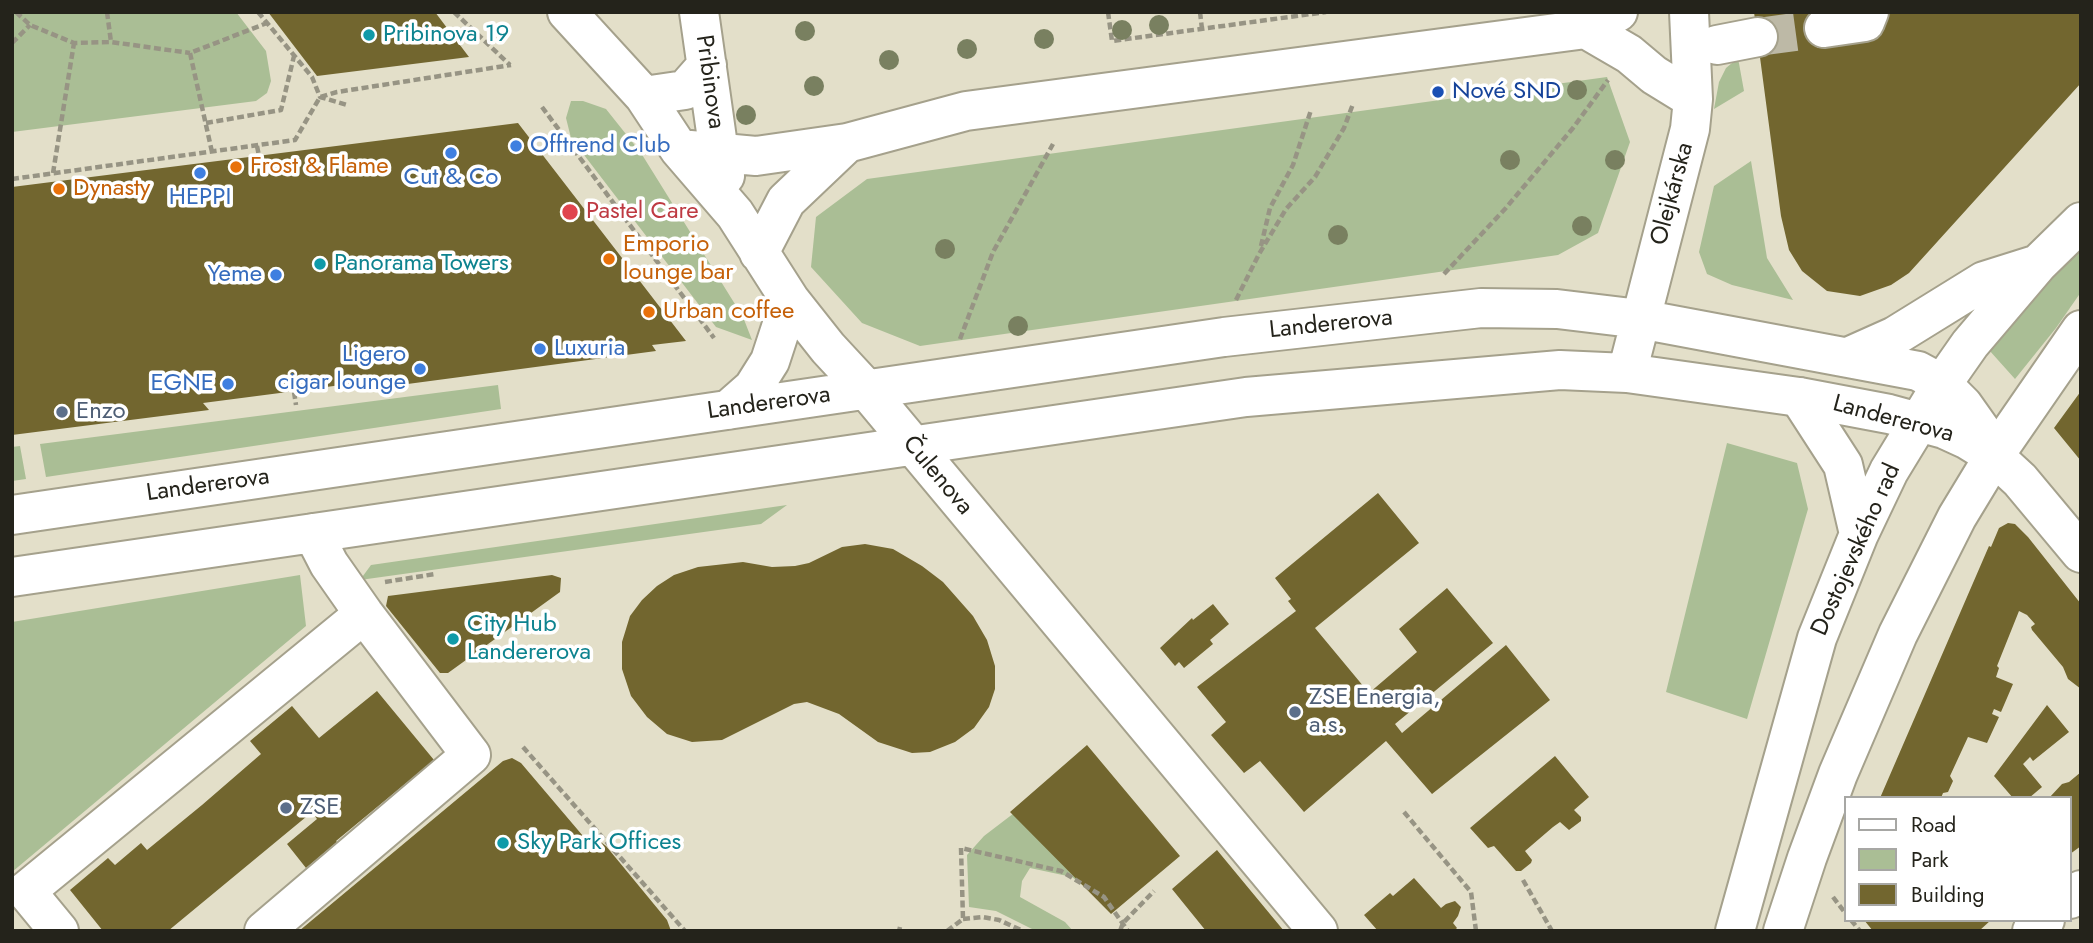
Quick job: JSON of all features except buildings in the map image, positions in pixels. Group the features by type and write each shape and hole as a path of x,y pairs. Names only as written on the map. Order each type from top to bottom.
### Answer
{"street":[{"name":"Čulenova","path":"567,12 643,96 679,149 735,214 790,300 828,348 1311,906"},
{"name":"Pribinova","path":"699,12 719,153 735,214"},
{"name":"Olejkárska","path":"1627,373 1690,129 1693,100 1689,12"},
{"path":"1824,28 1865,22 1869,12"},
{"path":"679,149 756,156 847,143 967,111 1602,20 1629,54 1654,75 1693,100"},
{"path":"1717,45 1758,37"},
{"path":"643,96 685,90 707,65"},
{"path":"760,253 786,201 847,143"},
{"name":"Dostojevského rad","path":"1735,931 1818,638 1859,534 1889,471 1970,344 2038,264 2081,222"},
{"path":"1848,357 1895,336 1984,281 2038,264"},
{"path":"728,410 753,388 770,361 790,300"},
{"name":"Landererova","path":"12,515 1224,337 1481,308 1557,309 1640,319 1918,371 1942,384 1963,405 1994,456"},
{"path":"1783,931 1838,774 1898,634 1957,517 1994,456 2081,330"},
{"name":"Landererova","path":"12,577 1246,397 1560,370 1627,373 1799,397 1919,421 1968,440 1994,456"},
{"path":"1799,397 1843,465 1859,534"},
{"path":"1994,456 2020,480 2081,553"},
{"path":"264,931 471,755 372,598 329,564 313,533"},
{"path":"60,931 26,891 372,598"}],"path":[{"path":"16,12 30,25 74,43 111,42 190,53 267,23"},
{"path":"107,12 111,42"},
{"path":"258,12 312,77 320,97"},
{"path":"12,179 295,140 320,97 337,92 511,65 454,12"},
{"path":"1108,12 1112,41 1326,12"},
{"path":"1200,12 1202,29"},
{"path":"12,43 30,25"},
{"path":"53,173 74,43"},
{"path":"190,53 212,152"},
{"path":"206,123 281,110 294,55"},
{"path":"1436,284 1573,128 1614,71"},
{"path":"320,97 347,105"},
{"path":"1236,301 1259,254 1286,209 1315,177 1344,128 1353,104"},
{"path":"542,107 713,338"},
{"path":"1259,254 1270,208 1293,165 1311,110"},
{"path":"959,341 993,251 1053,144"},
{"path":"257,146 259,156"},
{"path":"294,392 296,405"},
{"path":"372,598 435,574"},
{"path":"523,747 685,931"},
{"path":"1404,812 1471,892 1476,931"},
{"path":"963,919 961,848 1061,871 1104,897 1128,931"},
{"path":"1523,880 1552,931"},
{"path":"1120,931 1123,923 1154,891"},
{"path":"1832,896 1844,911"},
{"path":"947,931 963,919 983,917 999,920 1023,931"}],"green space":[{"path":"12,12 236,12 266,51 271,81 267,93 256,101 12,132"},
{"path":"1738,58 1744,91 1714,109 1719,82 1726,68"},
{"path":"1607,77 1630,142 1598,233 1558,255 920,346 862,323 811,267 816,217 867,179"},
{"path":"571,101 583,101 606,109 641,153 743,317 752,340 716,327 571,138 566,118"},
{"path":"1751,161 1767,258 1793,300 1732,285 1707,274 1699,252 1714,186"},
{"path":"2081,249 2081,292 2015,379 1989,350"},
{"path":"498,385 501,409 46,477 40,444"},
{"path":"1727,443 1797,463 1808,509 1747,719 1666,692"},
{"path":"20,446 26,479 12,481 12,447"},
{"path":"787,505 761,524 360,580 371,565"},
{"path":"300,575 306,626 12,872 12,622"},
{"path":"1077,765 1112,908 1072,877 1030,868 1022,881 1020,897 1065,922 1073,931 1036,931 996,911 969,907 967,855 984,836"}],"tunnel":[{"path":"1758,37 1824,28"}],"place":[{"name":"Pribinova 19","path":"369,35"},
{"name":"Nové SND","path":"1438,92"},
{"name":"Offtrend Club","path":"516,146"},
{"name":"Cut & Co","path":"451,153"},
{"name":"Frost & Flame","path":"236,167"},
{"name":"HEPPI","path":"200,173"},
{"name":"Dynasty","path":"59,189"},
{"name":"Pastel Care","path":"570,212"},
{"name":"Emporio lounge bar","path":"609,259"},
{"name":"Panorama Towers","path":"320,264"},
{"name":"Yeme","path":"276,275"},
{"name":"Urban coffee","path":"649,312"},
{"name":"Luxuria","path":"540,349"},
{"name":"Ligero cigar lounge","path":"420,369"},
{"name":"EGNE","path":"228,384"},
{"name":"Enzo","path":"62,412"},
{"name":"City Hub Landererova","path":"453,639"},
{"name":"ZSE Energia, a.s.","path":"1295,712"},
{"name":"ZSE","path":"286,808"},
{"name":"Sky Park Offices","path":"503,843"}]}
